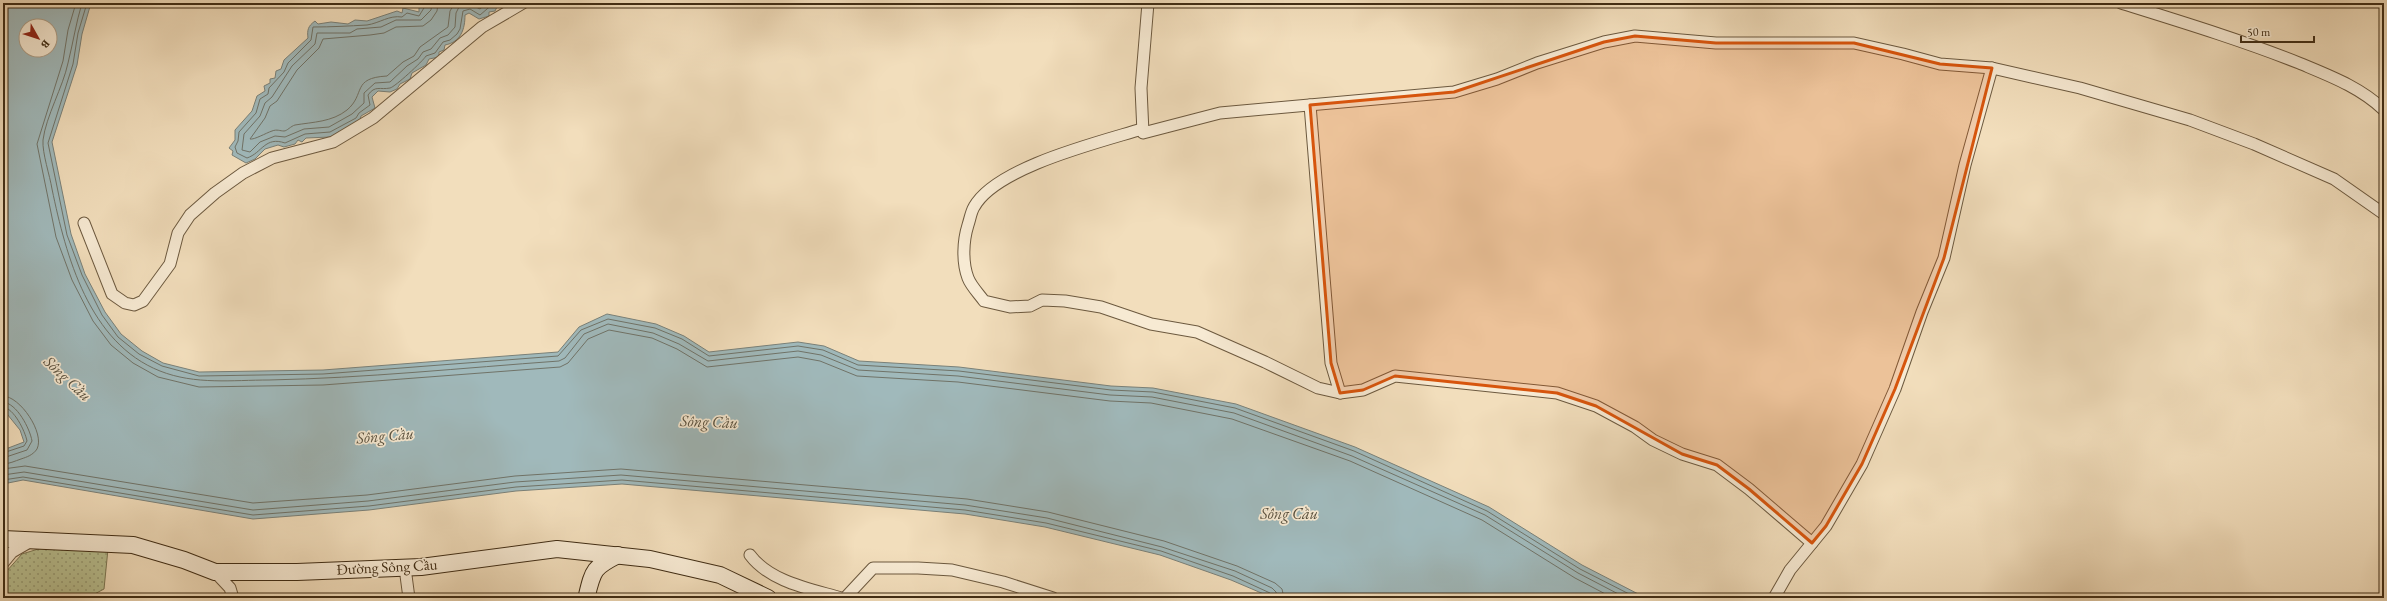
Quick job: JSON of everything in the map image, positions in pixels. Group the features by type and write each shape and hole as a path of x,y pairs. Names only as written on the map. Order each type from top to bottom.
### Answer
{"main road":[{"name":"Đường Sông Cầu","path":"3,539 38,539 133,545 184,560 216,572 297,572 405,568 557,549 650,559 720,575 768,598"},
{"path":"588,597 593,572 603,563 618,556"}],"street":[{"path":"84,223 112,294 125,303 134,305 143,301 170,264 178,233 190,215 215,193 243,173 272,158 333,142 373,118 482,27 523,3"},
{"path":"1148,3 1141,88 1143,133 1220,113 1454,92 1497,79 1537,63 1604,42 1635,36 1716,43 1854,43 1940,64 1992,68 2080,88 2197,123 2254,144 2334,179 2384,214"},
{"path":"2121,3 2254,45 2338,79 2358,90 2384,110"},
{"path":"1774,598 1790,570 1826,526 1862,464 1895,389 1922,312 1944,258 1965,165 1992,68"},
{"path":"1310,105 1331,363 1340,393"},
{"path":"1142,129 1051,157 1016,172 989,191 974,206 966,232 963,252 968,279 984,301 1010,307 1030,306 1042,300 1065,301 1101,307 1151,324 1197,332 1265,362 1318,388 1340,393 1363,390 1395,376 1557,393 1596,406 1635,427 1652,440 1682,454 1717,465 1750,489 1812,543"},
{"path":"3,563 12,552 23,544 38,539"},
{"path":"750,555 755,562 774,575 841,598"},
{"path":"405,568 409,598"},
{"path":"845,598 873,568 918,568 974,574 1053,598"},
{"path":"216,572 230,588 233,598"}],"highlighted area":[{"path":"1635,36 1716,43 1854,43 1940,64 1992,68 1944,258 1895,389 1862,464 1826,526 1812,543 1749,489 1717,465 1682,454 1596,406 1557,393 1395,376 1363,390 1340,393 1331,363 1310,105 1454,92 1604,42"}],"green space":[{"path":"48,546 108,549 104,589 87,598 3,598 3,576 5,573 22,554"}],"water":[{"name":"Sông Cầu","path":"3,3 91,3 82,34 77,65 52,142 71,234 85,274 105,312 121,334 142,351 163,363 199,372 323,370 558,352 579,327 607,314 656,324 684,336 709,352 798,342 824,346 859,361 959,367 1111,386 1153,388 1236,404 1355,447 1489,507 1582,565 1646,598 1273,598 1231,580 1160,555 1045,527 965,514 622,484 516,491 369,510 253,519 23,480 3,484 3,450 24,442 20,430 3,409"},
{"path":"426,3 434,5 436,3 499,3 495,11 489,12 489,16 479,19 469,13 465,15 461,34 455,41 445,45 444,50 439,52 439,57 429,59 426,65 412,73 410,79 400,84 397,89 390,92 378,91 372,97 375,108 361,116 360,120 330,137 306,138 302,142 298,140 295,144 284,147 278,145 265,149 255,159 246,163 232,155 233,151 229,148 235,140 235,130 252,111 257,96 265,91 264,86 270,83 270,79 275,78 276,71 281,69 284,60 308,38 308,28 315,21 318,24 331,22 348,24 355,20 367,21 397,11 402,13 403,8 419,12 419,7"}]}
